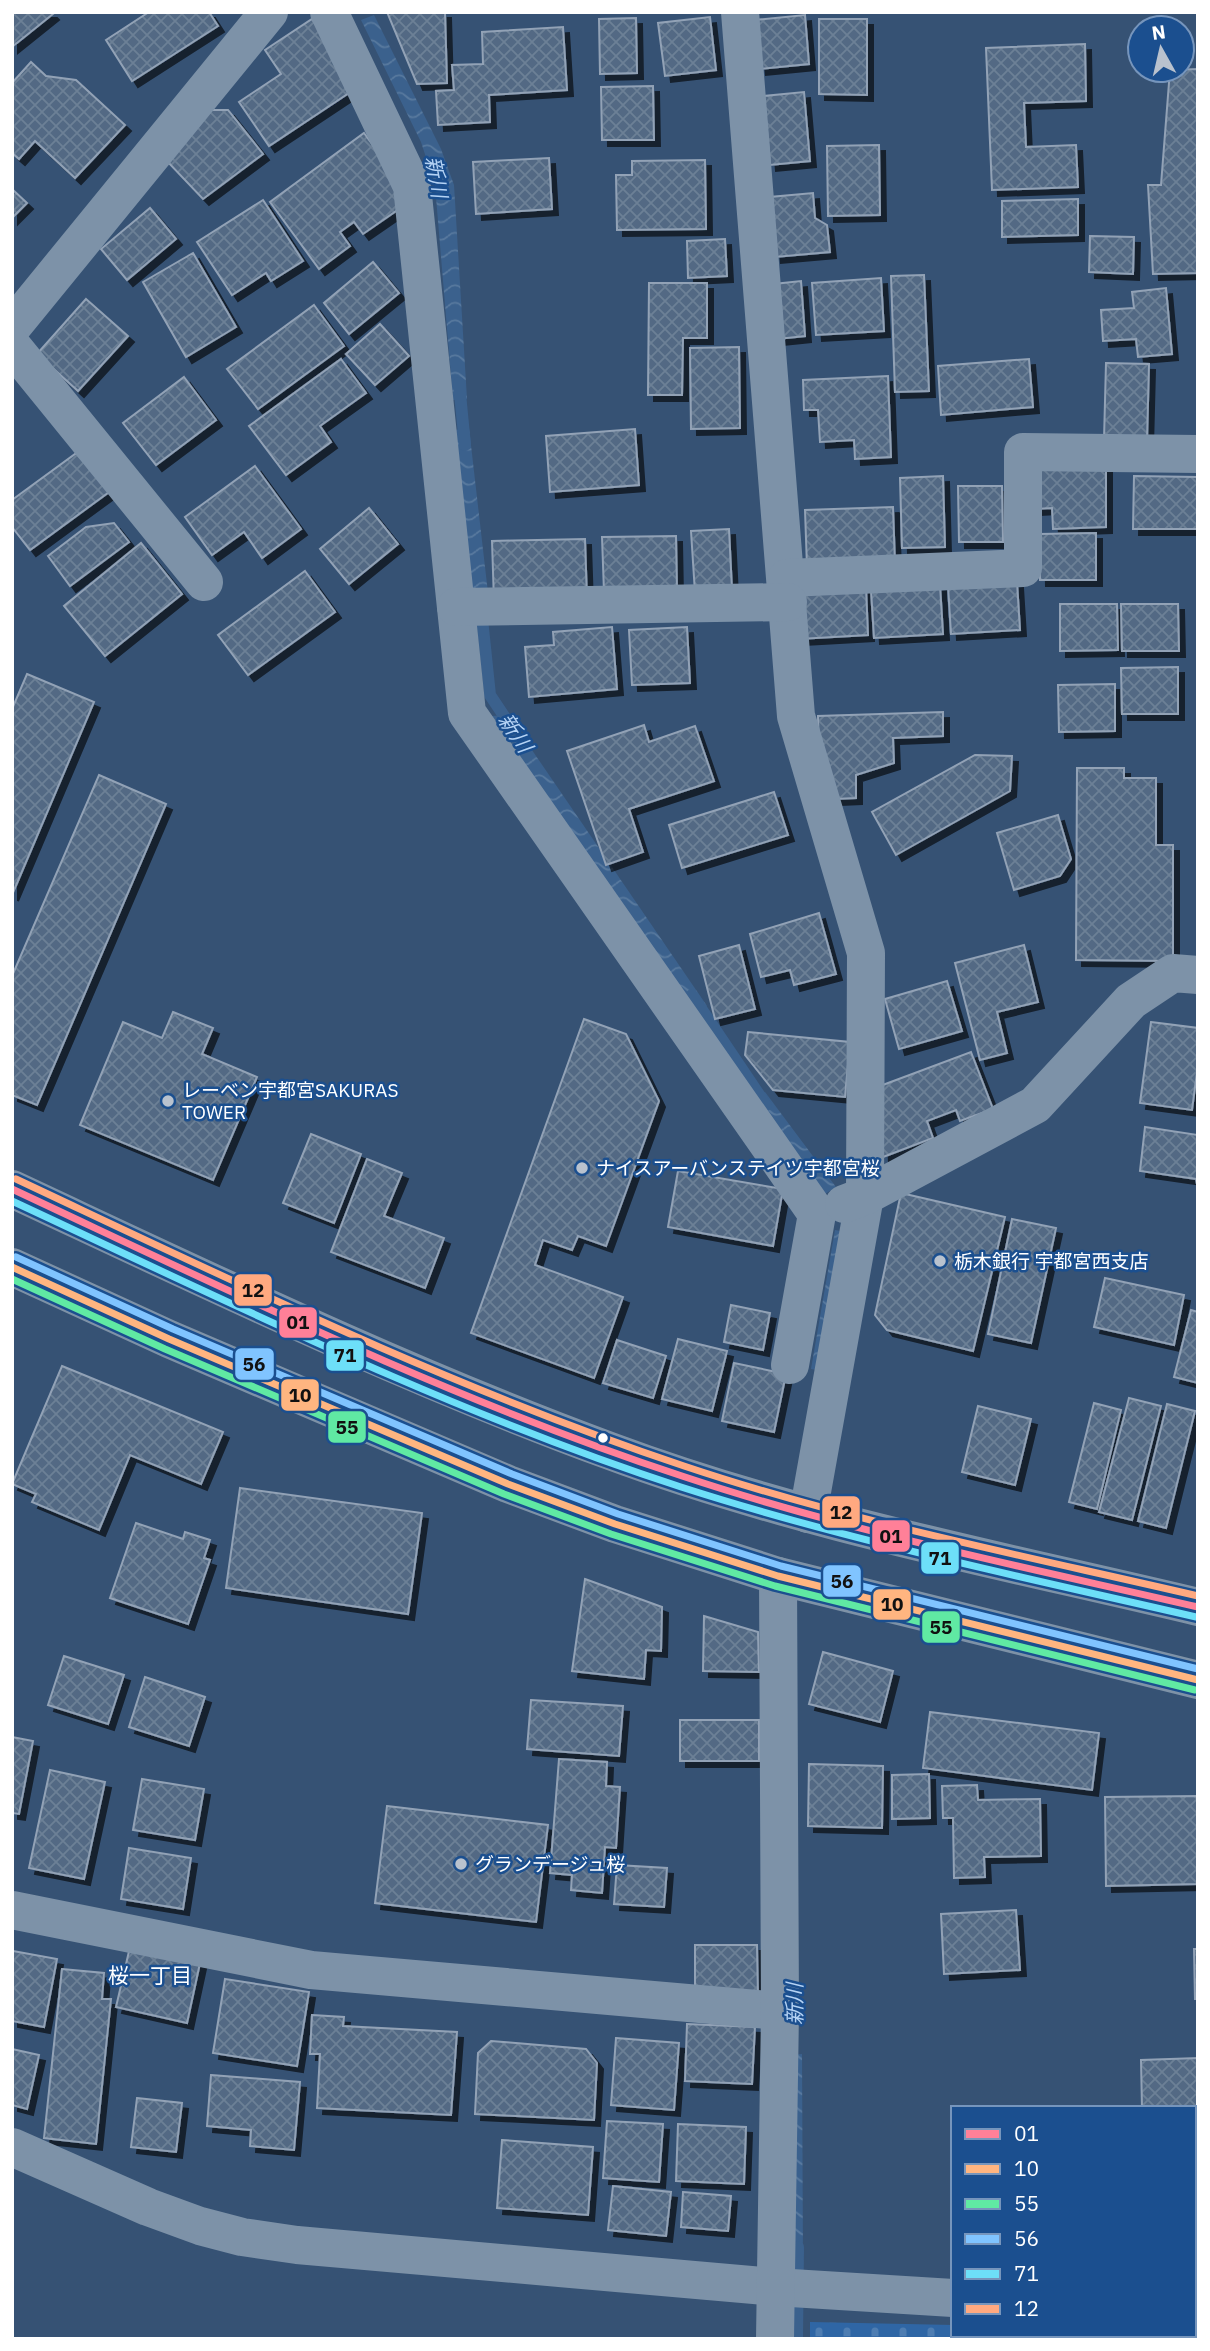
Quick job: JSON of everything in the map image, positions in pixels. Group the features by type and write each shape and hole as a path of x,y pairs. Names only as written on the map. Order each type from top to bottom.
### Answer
{"highway":[{"path":"12,1189 244,1297 441,1383 611,1452 808,1514 967,1555 1198,1607"},
{"path":"12,1267 169,1339 508,1484 615,1524 778,1576 1198,1680"}],"street":[{"path":"12,327 269,12"},
{"path":"329,12 412,186 467,713 838,1206"},
{"path":"740,12 796,716 866,953 808,1514"},
{"path":"12,346 204,582"},
{"path":"458,607 788,590 1023,568 1023,452 1198,454"},
{"path":"790,1364 838,1206 1035,1105 1131,1001 1173,973 1198,975"},
{"path":"775,2339 780,2011 778,1576"},
{"path":"12,1910 311,1970 780,2011"},
{"path":"12,2147 148,2207 242,2237 297,2245 777,2288 951,2298"}],"green space":[{"path":"810,2322 951,2325 951,2337 1196,2337 1198,2330 1198,2339 810,2339"}],"water":[{"path":"374,15 441,149 454,185 467,399 453,400 435,185 421,142 361,20"},
{"path":"469,428 488,593 473,594 454,430"},
{"path":"508,715 707,1006 695,1013 492,716"},
{"path":"765,1092 836,1187 825,1194 751,1093"},
{"path":"835,1230 846,1232 822,1371 811,1369"},
{"path":"802,2054 803,2263 789,2263 789,2055"}],"building":[{"path":"12,12 51,12 53,14 12,47"},
{"path":"149,12 209,12 218,26 132,81 106,40"},
{"path":"387,12 445,12 447,83 417,84"},
{"path":"805,15 809,64 760,69 755,20"},
{"path":"710,17 716,70 665,76 658,23"},
{"path":"636,18 637,73 600,74 599,19"},
{"path":"312,19 358,87 269,146 239,102 281,74 265,50"},
{"path":"819,19 867,19 867,95 819,94"},
{"path":"563,27 567,90 489,95 490,122 438,125 436,91 454,90 452,65 483,64 482,32"},
{"path":"1085,44 1086,101 1024,103 1026,147 1076,145 1078,187 992,190 986,48"},
{"path":"31,62 46,76 76,80 125,125 75,178 35,141 19,159 12,153 12,83"},
{"path":"1196,69 1198,273 1153,274 1148,185 1161,185 1169,84 1196,84"},
{"path":"653,86 654,140 602,140 601,87"},
{"path":"804,92 810,161 770,165 764,96"},
{"path":"207,110 228,110 263,154 203,199 165,159"},
{"path":"364,133 394,174 399,209 363,234 354,222 340,232 350,246 319,269 270,202"},
{"path":"879,145 880,215 828,216 827,146"},
{"path":"549,158 552,209 476,214 473,162"},
{"path":"705,160 706,229 617,230 616,175 632,175 632,161"},
{"path":"12,189 27,203 12,218"},
{"path":"813,193 815,218 827,225 830,252 775,257 770,197"},
{"path":"1078,199 1078,235 1002,237 1002,201"},
{"path":"263,200 303,261 271,281 266,273 232,295 197,242"},
{"path":"150,208 176,239 127,280 101,249"},
{"path":"1090,236 1134,237 1133,274 1089,272"},
{"path":"725,239 727,276 688,278 687,241"},
{"path":"193,253 236,327 186,357 143,282"},
{"path":"373,262 399,293 349,334 324,303"},
{"path":"924,275 929,391 895,392 891,276"},
{"path":"881,278 884,331 816,335 812,283"},
{"path":"801,281 805,336 778,339 774,284"},
{"path":"649,283 707,283 707,338 683,338 682,395 648,395"},
{"path":"1166,288 1172,354 1138,357 1136,339 1103,341 1101,310 1134,308 1132,292"},
{"path":"86,299 128,336 78,391 37,354"},
{"path":"314,305 344,346 258,409 227,369"},
{"path":"380,324 409,356 375,385 346,354"},
{"path":"739,347 740,428 691,429 690,348"},
{"path":"341,359 366,393 320,426 331,442 286,475 249,426"},
{"path":"1029,359 1033,407 941,415 938,366"},
{"path":"1106,363 1149,364 1147,441 1104,440"},
{"path":"888,376 891,457 855,459 854,440 820,442 818,410 804,410 803,380"},
{"path":"184,377 216,420 156,465 123,423"},
{"path":"635,429 639,485 550,492 546,436"},
{"path":"86,446 116,487 30,550 12,527 12,500"},
{"path":"255,466 301,529 262,558 244,532 212,555 185,517"},
{"path":"1106,466 1106,527 1053,529 1052,508 1035,509 1035,468"},
{"path":"943,476 945,547 902,548 900,478"},
{"path":"1134,476 1198,477 1197,529 1133,529"},
{"path":"958,486 1002,486 1003,542 959,542"},
{"path":"893,507 895,564 807,567 805,510"},
{"path":"369,508 398,544 349,584 320,549"},
{"path":"114,523 129,542 70,586 48,556 86,527"},
{"path":"729,529 732,590 695,593 691,531"},
{"path":"1096,533 1096,580 1040,580 1039,534"},
{"path":"676,536 677,591 604,592 602,537"},
{"path":"585,539 587,600 494,602 492,541"},
{"path":"141,543 182,594 105,656 64,606"},
{"path":"305,571 335,612 248,675 218,635"},
{"path":"1017,582 1020,630 951,634 948,586"},
{"path":"940,585 943,634 874,638 871,590"},
{"path":"866,587 868,635 799,639 796,591"},
{"path":"1060,604 1117,604 1118,650 1060,651"},
{"path":"1121,604 1178,604 1179,651 1122,651"},
{"path":"612,627 617,689 529,697 525,647 554,645 553,632"},
{"path":"687,627 690,683 632,685 629,630"},
{"path":"1178,667 1178,714 1122,714 1121,668"},
{"path":"27,674 94,702 12,895 12,709"},
{"path":"1115,684 1115,731 1059,732 1058,685"},
{"path":"943,712 943,736 893,738 894,763 856,775 856,798 835,799 819,758 818,716"},
{"path":"644,725 649,742 695,726 714,781 629,809 643,852 606,865 567,751"},
{"path":"975,755 1012,756 1010,791 896,855 872,812"},
{"path":"1077,768 1124,768 1124,778 1156,778 1156,845 1173,845 1173,961 1076,960"},
{"path":"99,775 166,804 37,1105 12,1095 12,976"},
{"path":"774,792 788,835 682,868 669,825"},
{"path":"1058,815 1071,859 1060,876 1014,890 997,833"},
{"path":"819,913 836,974 794,985 790,970 761,977 750,934"},
{"path":"739,945 755,1009 715,1019 699,956"},
{"path":"1024,945 1038,1002 997,1012 1007,1053 980,1060 955,963"},
{"path":"947,981 962,1031 899,1049 885,999"},
{"name":"レーベン宇都宮SAKURAS TOWER","path":"173,1012 213,1028 202,1054 257,1077 213,1180 80,1125 123,1022 162,1038"},
{"name":"ナイスアーバンステイツ宇都宮桜","path":"584,1019 626,1034 659,1101 606,1246 578,1236 572,1250 543,1240 535,1265 623,1297 594,1378 471,1333"},
{"path":"1151,1022 1198,1028 1198,1065 1192,1110 1140,1103"},
{"path":"748,1032 850,1042 845,1097 773,1090 745,1055"},
{"path":"971,1052 993,1109 960,1121 956,1110 927,1121 933,1138 883,1157 880,1086"},
{"path":"1145,1127 1198,1135 1198,1189 1196,1179 1140,1171"},
{"path":"311,1134 361,1154 334,1223 283,1203"},
{"path":"367,1159 402,1173 384,1216 444,1238 425,1288 331,1252"},
{"path":"678,1171 783,1189 773,1246 668,1227"},
{"name":"栃木銀行 宇都宮西支店","path":"901,1193 1005,1217 973,1351 887,1330 875,1315"},
{"path":"1012,1219 1056,1228 1031,1343 988,1334"},
{"path":"1105,1278 1184,1295 1174,1345 1094,1327"},
{"path":"731,1305 770,1313 763,1350 724,1342"},
{"path":"1191,1310 1198,1312 1198,1383 1174,1377"},
{"path":"678,1339 727,1351 712,1411 662,1399"},
{"path":"617,1340 666,1356 653,1398 603,1383"},
{"path":"734,1363 786,1374 774,1432 722,1421"},
{"path":"62,1366 223,1432 201,1484 130,1455 99,1530 32,1502 36,1494 12,1484"},
{"path":"1129,1398 1161,1406 1132,1520 1099,1512"},
{"path":"1094,1403 1121,1410 1097,1509 1069,1502"},
{"path":"1167,1404 1195,1411 1166,1528 1138,1521"},
{"path":"978,1406 1031,1419 1015,1485 962,1472"},
{"path":"240,1488 422,1513 408,1614 226,1588"},
{"path":"136,1523 183,1539 185,1532 210,1540 204,1558 210,1560 188,1624 110,1598"},
{"path":"585,1579 662,1607 661,1651 646,1650 644,1679 572,1671"},
{"path":"704,1616 758,1632 759,1672 703,1671"},
{"path":"823,1652 893,1671 880,1722 809,1704"},
{"path":"64,1656 124,1675 108,1724 48,1705"},
{"path":"145,1677 205,1697 189,1746 129,1727"},
{"path":"531,1700 623,1706 619,1756 527,1749"},
{"path":"930,1712 1099,1733 1092,1790 923,1768"},
{"path":"680,1720 759,1720 759,1761 680,1761"},
{"path":"12,1737 33,1741 19,1814 12,1813"},
{"path":"559,1759 607,1762 606,1786 620,1787 616,1848 605,1847 602,1893 571,1890 572,1875 550,1873"},
{"path":"809,1764 883,1766 882,1828 808,1826"},
{"path":"50,1770 105,1782 84,1879 29,1868"},
{"path":"929,1774 930,1818 892,1819 892,1775"},
{"path":"142,1779 204,1789 195,1840 133,1830"},
{"path":"977,1785 978,1800 1040,1799 1041,1856 984,1857 985,1877 954,1878 953,1818 943,1818 942,1786"},
{"path":"1198,1796 1198,1884 1106,1886 1105,1797"},
{"name":"グランデージュ桜","path":"387,1806 548,1825 536,1922 375,1903"},
{"path":"129,1848 191,1858 183,1909 121,1899"},
{"path":"617,1865 667,1868 664,1907 614,1904"},
{"path":"1016,1910 1020,1970 944,1974 941,1914"},
{"path":"695,1945 757,1945 758,1997 695,1997"},
{"path":"130,1947 200,1963 187,2023 116,2007"},
{"path":"1194,1949 1198,1949 1198,1999 1195,1999"},
{"path":"13,1951 57,1959 44,2027 12,2021"},
{"path":"62,1969 104,1973 102,1999 111,1999 96,2144 44,2138"},
{"path":"225,1979 309,1992 297,2066 213,2053"},
{"path":"312,2015 344,2017 343,2026 457,2032 451,2115 317,2108 320,2054 310,2054"},
{"path":"687,2024 755,2027 752,2084 685,2081"},
{"path":"616,2038 679,2043 674,2110 611,2105"},
{"path":"491,2041 586,2049 597,2063 594,2120 475,2114 478,2053"},
{"path":"12,2049 39,2055 27,2109 12,2105"},
{"path":"1198,2058 1198,2125 1196,2106 1142,2106 1141,2060"},
{"path":"211,2075 300,2082 294,2150 250,2146 251,2130 207,2126"},
{"path":"137,2098 182,2103 176,2152 131,2147"},
{"path":"607,2121 663,2124 659,2182 603,2178"},
{"path":"678,2124 746,2127 744,2184 676,2181"},
{"path":"502,2140 593,2147 588,2215 497,2208"},
{"path":"613,2186 671,2192 666,2236 608,2230"},
{"path":"683,2192 731,2196 728,2231 681,2227"}],"waterway":[{"name":"新川","path":"459,383 465,445"},
{"name":"新川","path":"481,609 490,695 512,728"},
{"name":"新川","path":"692,995 766,1105"},
{"name":"新川","path":"797,2339 798,2247"}],"transit line":[{"name":"12","path":"16,1179 429,1369 598,1436 684,1466 811,1504 939,1537 1198,1596"},
{"name":"01","path":"12,1189 343,1343 511,1414 596,1446 745,1496 873,1532 1198,1607"},
{"name":"71","path":"12,1201 342,1354 510,1425 595,1457 681,1487 808,1524 1196,1617"},
{"name":"56","path":"16,1257 173,1329 512,1474 618,1514 781,1566 1198,1669"},
{"name":"10","path":"12,1267 169,1339 508,1484 615,1524 778,1576 1198,1680"},
{"name":"55","path":"12,1279 165,1349 504,1494 611,1534 775,1586 1195,1690"}],"place":[{"name":"レーベン宇都宮SAKURAS TOWER","path":"168,1101"},
{"name":"ナイスアーバンステイツ宇都宮桜","path":"582,1168"},
{"name":"栃木銀行 宇都宮西支店","path":"940,1261"},
{"name":"グランデージュ桜","path":"461,1864"}],"district":[{"name":"桜一丁目","path":"150,1976"}]}
